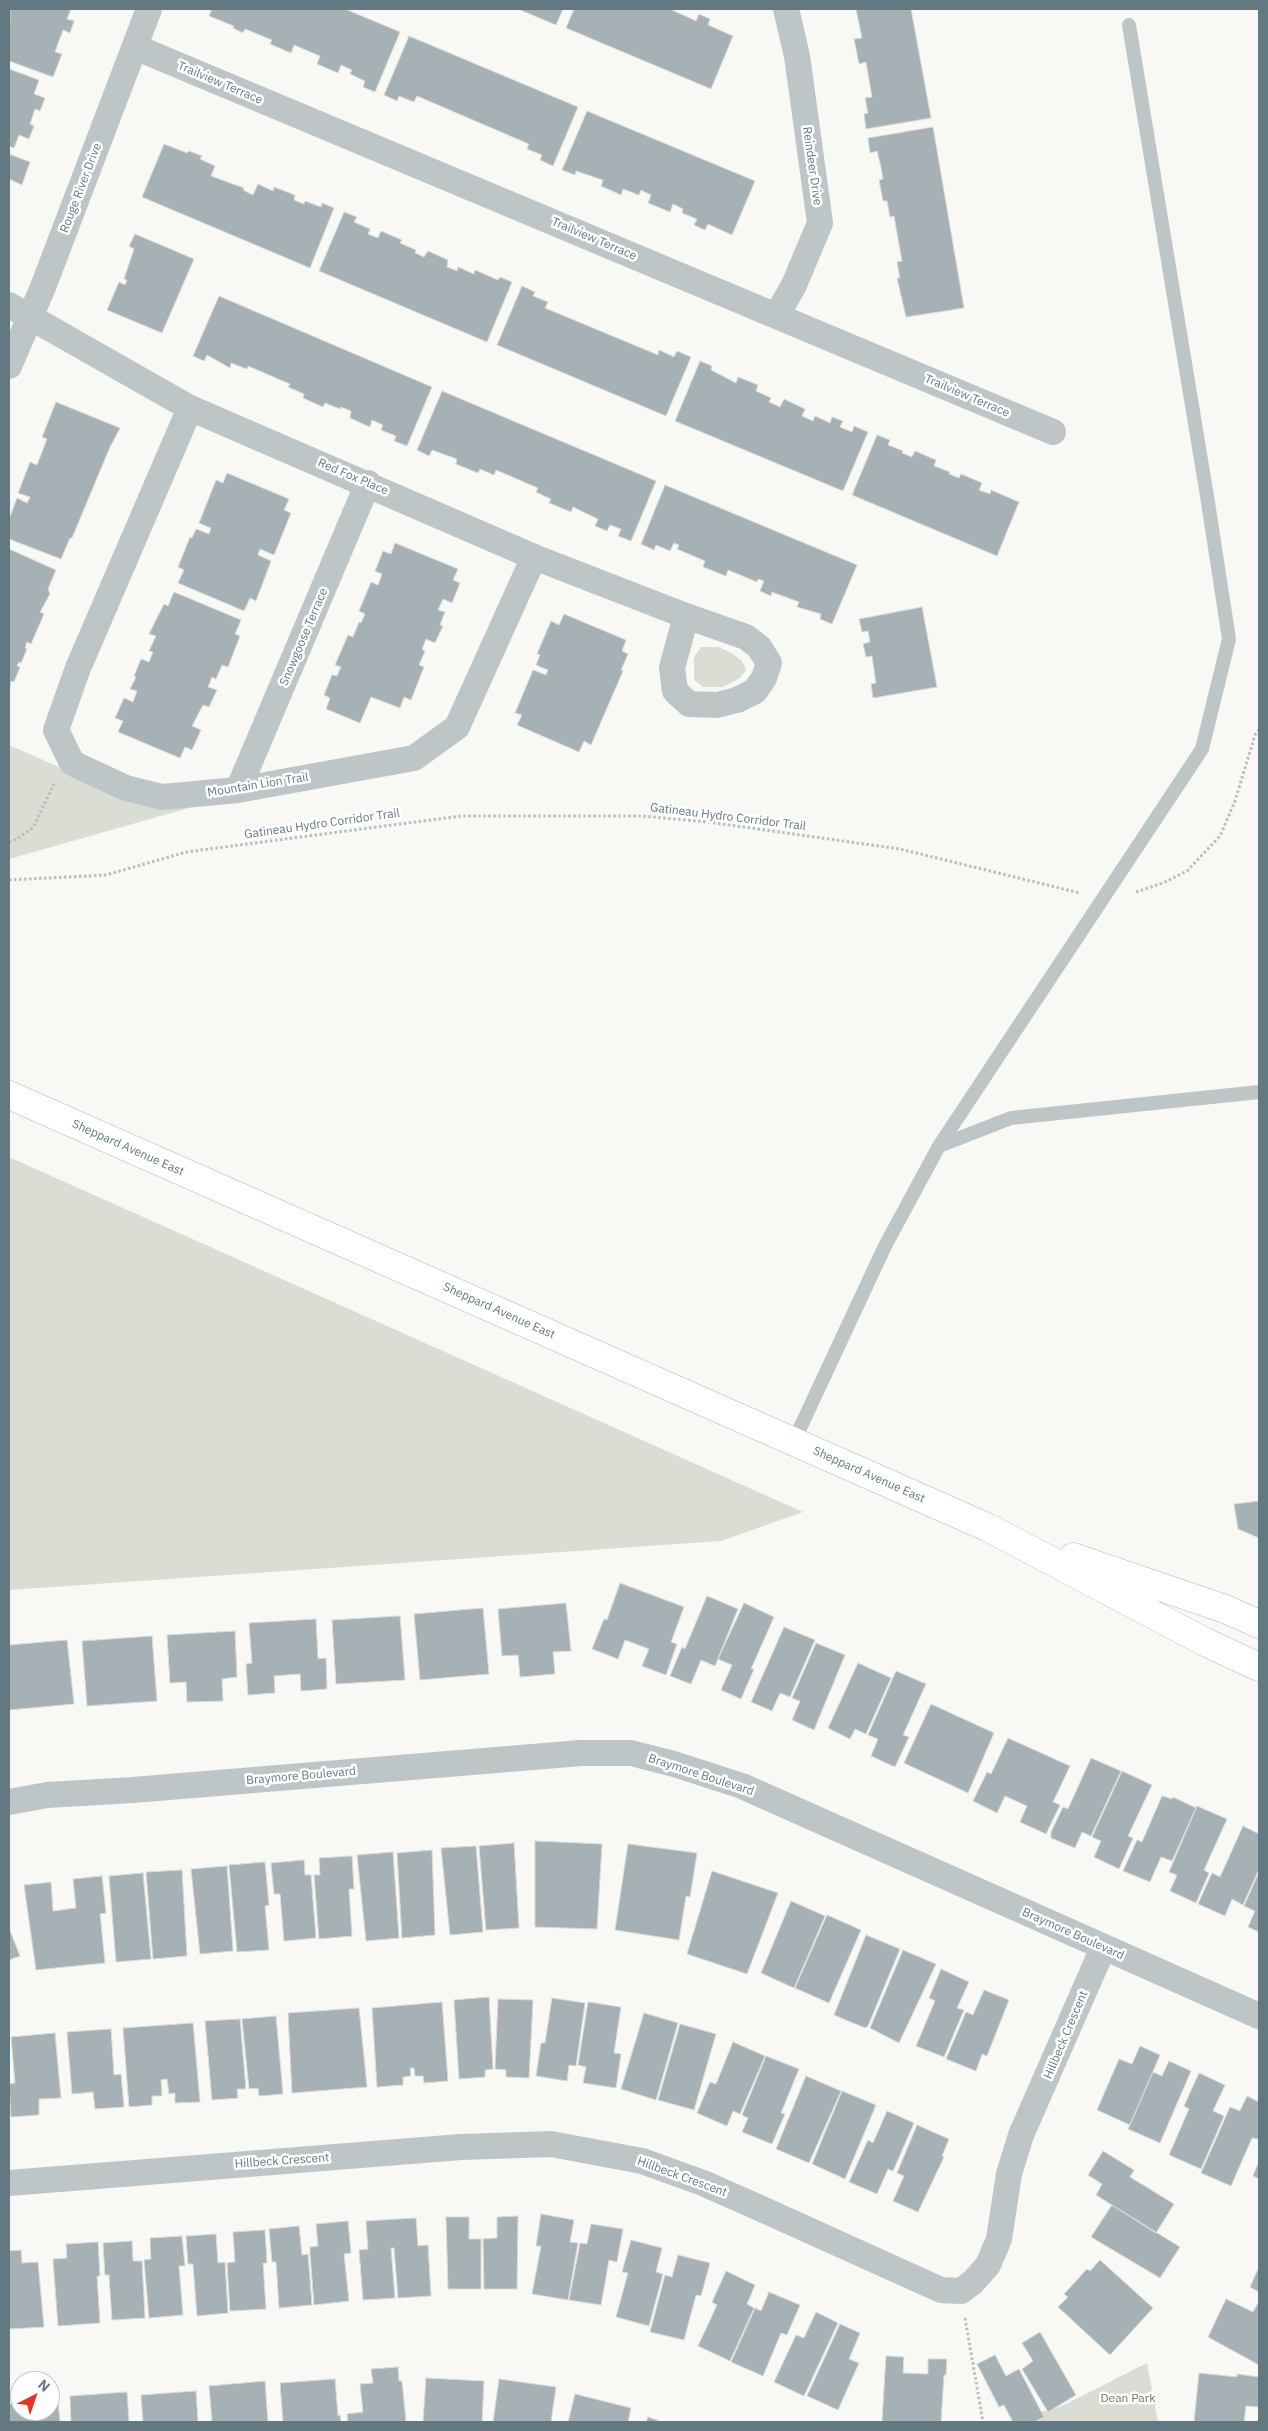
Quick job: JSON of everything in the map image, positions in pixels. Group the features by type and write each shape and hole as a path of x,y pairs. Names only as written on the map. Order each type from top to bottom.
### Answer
{"main road":[{"name":"Sheppard Avenue East","path":"9,1095 989,1528 1205,1642 1259,1666"},
{"name":"Sheppard Avenue East","path":"989,1528 1225,1609 1259,1624"}],"street":[{"name":"Rouge River Drive","path":"9,366 19,311 135,47 149,9"},
{"name":"Reindeer Drive","path":"777,315 794,285 820,223 797,56 786,9"},
{"name":"Trailview Terrace","path":"135,47 1053,432"},
{"name":"Red Fox Place","path":"19,311 190,408 534,557 686,616"},
{"name":"Mountain Lion Trail","path":"190,408 78,668 56,730 72,763 126,788 162,797 238,790 414,758 457,726 534,557"},
{"name":"Snowgoose Terrace","path":"238,790 368,484"},
{"name":"Braymore Boulevard","path":"9,1802 47,1795 143,1790 581,1753 631,1754 674,1764 742,1786 1259,2016"},
{"name":"Hillbeck Crescent","path":"9,2183 461,2147 551,2144 642,2161 738,2198 941,2290 960,2291 973,2282 988,2266 999,2239 1009,2174 1021,2135 1103,1948"}],"lane":[{"path":"794,1441 885,1246 939,1146 1202,749 1229,639 1129,24"},
{"path":"939,1146 1011,1118 1259,1092"}],"path":[{"name":"Gatineau Hydro Corridor Trail","path":"9,880 106,875 186,852 452,817 641,816 708,822 900,849 976,866 1071,892 1106,896 1132,893 1163,883 1187,871 1220,836 1235,801 1255,735 1259,730"},
{"path":"9,842 33,828 68,755"},
{"path":"960,2291 983,2422"}],"green space":[{"path":"701,647 719,647 733,654 742,661 746,670 740,678 723,687 703,687 694,680 694,657"},
{"path":"9,745 120,794 196,806 9,859"},
{"path":"9,1157 803,1512 721,1541 9,1590"},
{"name":"Dean Park","path":"1147,2363 1158,2422 1006,2422 1062,2406"}],"building":[{"path":"10,9 71,9 67,19 74,21 70,33 63,30 55,52 62,54 53,77 9,61"},
{"path":"212,9 345,9 400,32 375,92 363,87 365,81 350,74 352,70 341,65 338,73 317,64 320,56 294,45 291,53 270,44 272,40 245,29 243,33 233,28 234,26 209,16"},
{"path":"518,9 563,9 556,25"},
{"path":"574,9 670,9 696,21 699,14 710,19 708,25 733,36 711,89 566,28"},
{"path":"856,9 911,9 931,118 866,129 864,114 868,113 865,98 872,97 866,62 859,64 854,39 862,38"},
{"path":"409,36 578,107 553,166 540,160 542,155 527,149 529,144 417,96 414,102 399,96 397,101 384,95"},
{"path":"9,69 39,80 34,94 45,98 40,111 35,109 30,124 34,126 29,139 19,135 14,148 9,146"},
{"path":"587,111 755,181 732,235 708,224 705,230 694,225 697,219 682,213 683,209 673,204 670,212 648,203 651,195 641,190 639,195 623,189 621,195 601,186 603,180 576,171 575,175 562,170"},
{"path":"933,127 964,308 906,317 897,278 900,278 897,262 902,261 894,216 890,217 887,201 883,201 879,180 883,179 881,167 877,151 870,153 868,138"},
{"path":"164,144 187,153 189,151 202,156 200,159 215,166 211,176 244,188 243,190 253,195 258,184 273,191 274,187 295,195 294,200 304,204 305,201 321,207 322,203 334,208 310,268 142,197"},
{"path":"9,154 30,162 22,185 9,179"},
{"path":"344,212 357,217 354,222 370,229 368,234 378,238 381,231 402,240 400,243 416,250 415,253 424,257 428,251 448,260 447,267 457,271 458,267 474,274 475,270 498,280 500,277 512,282 487,342 319,271"},
{"path":"135,234 194,259 162,333 107,310 119,282 125,285 127,280 124,279 134,249 129,246"},
{"path":"522,286 535,292 533,296 548,302 545,308 658,355 659,350 674,357 677,351 691,357 666,416 497,345"},
{"path":"219,296 432,387 407,446 394,441 396,436 381,430 383,425 372,420 370,427 350,418 351,411 325,403 323,407 303,398 304,394 288,387 290,384 248,366 247,369 231,363 230,368 207,355 204,361 193,356"},
{"path":"700,361 712,366 711,370 736,383 738,377 758,385 756,391 771,398 769,402 780,407 784,399 805,409 802,416 813,421 815,416 830,423 832,417 843,421 840,427 852,432 854,426 868,432 843,491 675,421"},
{"path":"442,391 656,481 631,541 618,536 621,529 610,525 607,531 595,526 598,519 573,507 571,512 549,503 551,499 536,492 538,488 496,470 494,475 480,469 478,473 456,464 457,459 432,450 429,456 417,450"},
{"path":"56,402 120,428 61,559 9,539 9,519 17,498 27,503 30,497 18,493 30,462 37,465 47,439 42,437"},
{"path":"877,435 890,440 888,445 903,451 902,453 912,457 915,451 936,460 934,466 950,472 949,474 959,478 961,474 982,483 979,490 990,494 991,490 1019,502 997,556 852,495"},
{"path":"227,473 289,499 284,510 291,513 274,555 260,549 258,555 271,561 256,601 250,598 244,611 178,583 184,570 178,567 190,537 192,538 196,529 209,534 211,528 199,523 216,480 223,483"},
{"path":"665,485 857,565 832,624 820,619 821,614 797,607 799,602 772,592 771,596 760,591 764,581 758,579 757,582 728,570 726,576 703,567 705,561 677,549 679,545 674,543 670,551 656,545 654,550 641,544"},
{"path":"395,543 458,569 453,580 460,583 452,603 443,599 438,610 445,612 440,625 443,626 435,643 426,639 422,649 425,651 419,665 424,667 411,700 404,697 400,708 371,697 360,723 326,709 330,698 324,695 332,675 337,676 341,667 335,665 348,635 353,637 359,622 361,623 365,614 359,611 371,582 378,585 382,574 375,571 383,551 391,554"},
{"path":"9,549 56,570 48,589 50,594 40,612 44,614 31,644 27,642 25,648 27,649 21,663 19,662 17,666 20,667 14,682 11,681 9,693"},
{"path":"174,592 241,620 235,634 240,636 228,667 222,665 216,679 212,677 208,687 217,690 209,707 203,705 192,726 201,730 192,750 185,747 180,758 118,732 123,721 115,718 124,698 133,702 137,691 130,689 136,677 134,676 141,659 149,662 153,652 149,651 156,636 149,634 164,604 168,606"},
{"path":"922,607 937,687 873,698 871,684 876,683 872,656 866,657 863,644 870,642 868,631 862,632 859,619"},
{"path":"564,614 626,640 622,651 628,654 621,670 623,671 591,745 584,741 579,752 517,725 522,715 515,713 533,670 546,675 548,670 536,665 540,655 537,654 551,621 559,625"},
{"path":"1259,1501 1259,1538 1238,1529 1234,1504"},
{"path":"620,1583 684,1607 671,1642 677,1644 666,1675 642,1666 649,1649 625,1640 618,1659 592,1649 604,1619 607,1620"},
{"path":"707,1596 738,1609 715,1666 701,1660 691,1684 670,1676 682,1647 685,1649"},
{"path":"566,1603 571,1651 553,1652 555,1674 520,1677 518,1655 502,1656 498,1609"},
{"path":"744,1603 774,1617 751,1669 754,1669 741,1699 721,1690 732,1665 718,1659"},
{"path":"483,1608 489,1674 420,1680 414,1614"},
{"path":"400,1616 405,1680 336,1684 332,1620"},
{"path":"316,1619 318,1659 326,1658 327,1689 301,1691 300,1674 274,1676 275,1693 248,1695 246,1664 252,1663 249,1623"},
{"path":"784,1627 815,1640 790,1697 780,1693 772,1711 751,1702"},
{"path":"235,1631 237,1677 222,1679 223,1701 187,1702 186,1682 170,1683 167,1635"},
{"path":"152,1636 157,1701 87,1706 82,1641"},
{"path":"67,1640 74,1704 9,1710 9,1645"},
{"path":"816,1643 845,1655 814,1730 792,1720 800,1701 792,1698"},
{"path":"858,1663 891,1678 866,1734 855,1729 850,1739 828,1728"},
{"path":"896,1671 926,1684 903,1735 909,1737 895,1767 871,1756 878,1739 868,1735"},
{"path":"931,1704 994,1733 968,1793 904,1763"},
{"path":"1008,1738 1070,1766 1053,1802 1060,1805 1046,1834 1020,1822 1027,1806 1005,1796 997,1813 973,1801 987,1772 991,1774"},
{"path":"1091,1758 1121,1771 1091,1836 1082,1832 1075,1848 1051,1838 1051,1832 1063,1807 1068,1809"},
{"path":"1122,1771 1152,1785 1128,1836 1133,1838 1119,1869 1094,1857 1101,1841 1092,1837"},
{"path":"1162,1796 1172,1799 1173,1797 1196,1808 1172,1861 1161,1857 1150,1882 1123,1871 1137,1840 1142,1842"},
{"path":"1197,1806 1227,1819 1204,1870 1209,1873 1196,1903 1170,1891 1177,1875 1169,1872"},
{"path":"1243,1826 1259,1834 1259,1869 1243,1905 1232,1899 1225,1916 1198,1904 1212,1873 1220,1877"},
{"path":"535,1841 602,1844 597,1929 535,1927"},
{"path":"514,1843 519,1928 486,1930 479,1846"},
{"path":"628,1844 697,1853 690,1897 686,1896 679,1940 615,1930"},
{"path":"476,1846 483,1932 450,1935 441,1848"},
{"path":"432,1850 435,1935 402,1938 397,1853"},
{"path":"393,1852 399,1938 366,1941 357,1855"},
{"path":"352,1856 354,1889 349,1889 352,1936 319,1939 314,1875 320,1875 319,1858"},
{"path":"304,1860 305,1875 311,1875 316,1938 284,1941 280,1894 274,1894 271,1863"},
{"path":"265,1862 269,1905 265,1906 269,1950 237,1952 229,1865"},
{"path":"227,1866 233,1951 200,1954 191,1869"},
{"path":"182,1870 187,1956 153,1959 146,1872"},
{"path":"712,1871 778,1893 747,1974 687,1954"},
{"path":"1259,1872 1259,1932 1248,1927 1255,1911 1244,1906"},
{"path":"143,1873 151,1959 116,1962 109,1876"},
{"path":"102,1876 106,1913 100,1914 105,1963 36,1970 24,1885 51,1882 53,1911 76,1908 73,1879"},
{"path":"791,1901 825,1916 794,1988 761,1973"},
{"path":"827,1915 861,1930 829,2003 795,1988"},
{"path":"9,1928 20,1956 9,1960"},
{"path":"866,1935 900,1949 868,2026 865,2028 834,2015"},
{"path":"903,1950 936,1964 899,2043 870,2028"},
{"path":"941,1969 969,1982 957,2008 964,2010 944,2057 916,2046 935,2001 929,1998"},
{"path":"984,1990 1009,2000 987,2056 982,2054 976,2071 946,2059 966,2012 973,2015"},
{"path":"489,1997 493,2069 485,2070 485,2077 459,2079 454,2000"},
{"path":"552,1998 585,2003 576,2066 569,2065 567,2081 536,2076 541,2043 545,2043"},
{"path":"498,1999 533,2000 529,2078 506,2077 506,2070 495,2069"},
{"path":"442,2002 448,2081 424,2083 423,2076 415,2076 414,2068 410,2068 411,2076 403,2077 403,2085 377,2087 372,2008"},
{"path":"588,2002 621,2007 614,2053 621,2054 616,2088 583,2083 586,2067 578,2065"},
{"path":"359,2008 367,2087 292,2093 288,2013"},
{"path":"644,2013 678,2023 656,2100 621,2089"},
{"path":"276,2016 283,2094 259,2096 258,2088 249,2089 242,2019"},
{"path":"240,2019 246,2089 237,2089 238,2098 212,2100 205,2021"},
{"path":"193,2023 200,2102 175,2103 175,2093 169,2094 167,2079 161,2080 162,2096 152,2096 152,2105 129,2107 123,2028"},
{"path":"680,2024 716,2034 694,2110 658,2100"},
{"path":"111,2029 114,2075 121,2074 124,2107 95,2109 93,2092 72,2094 67,2032"},
{"path":"55,2033 61,2098 39,2099 39,2115 11,2117 9,2084 15,2083 11,2037"},
{"path":"733,2042 765,2056 740,2114 733,2111 727,2126 697,2113 710,2082 716,2084"},
{"path":"1140,2046 1160,2055 1130,2125 1097,2110 1119,2059 1132,2064"},
{"path":"766,2056 799,2069 781,2113 785,2114 772,2144 742,2132 748,2118 742,2115"},
{"path":"1169,2061 1191,2071 1160,2143 1128,2129 1153,2072 1162,2076"},
{"path":"1199,2073 1225,2085 1213,2111 1224,2116 1201,2169 1169,2155 1189,2109 1184,2106"},
{"path":"806,2076 841,2091 809,2163 776,2149"},
{"path":"842,2091 876,2105 845,2179 812,2164"},
{"path":"1247,2096 1259,2102 1259,2139 1252,2138 1231,2186 1201,2173 1230,2107 1240,2111"},
{"path":"887,2111 914,2123 893,2171 888,2169 877,2194 849,2182 868,2140 873,2143"},
{"path":"917,2125 949,2139 942,2156 944,2157 918,2212 893,2201 904,2176 897,2173"},
{"path":"1103,2151 1134,2170 1130,2177 1174,2204 1156,2233 1096,2195 1102,2184 1088,2175"},
{"path":"1259,2161 1259,2179 1253,2176"},
{"path":"1112,2205 1180,2247 1160,2278 1091,2237"},
{"path":"541,2214 574,2220 570,2242 578,2243 568,2300 532,2294 541,2246 536,2246"},
{"path":"518,2216 517,2289 484,2289 483,2239 497,2238 497,2217"},
{"path":"446,2217 469,2217 469,2239 481,2239 481,2289 448,2289"},
{"path":"416,2218 418,2246 428,2245 431,2296 398,2298 394,2248 391,2248 395,2298 363,2300 359,2250 368,2249 366,2221"},
{"path":"348,2221 351,2253 344,2254 349,2301 314,2305 310,2247 318,2246 316,2224"},
{"path":"591,2224 623,2229 617,2262 609,2260 601,2305 569,2300 580,2243 587,2244"},
{"path":"299,2226 302,2255 308,2254 312,2305 279,2308 276,2262 272,2262 269,2229"},
{"path":"265,2230 267,2263 263,2263 266,2309 230,2311 227,2263 235,2262 233,2232"},
{"path":"216,2234 218,2263 225,2262 228,2313 197,2316 193,2264 188,2264 186,2236"},
{"path":"182,2236 185,2266 179,2266 183,2315 149,2318 144,2260 151,2259 150,2238"},
{"path":"631,2240 662,2248 656,2272 663,2274 649,2326 616,2317 628,2273 622,2272"},
{"path":"132,2241 133,2261 142,2261 145,2318 112,2320 109,2275 105,2275 103,2243"},
{"path":"98,2242 100,2276 97,2276 100,2323 58,2326 53,2259 67,2258 66,2244"},
{"path":"21,2250 22,2263 38,2262 44,2327 9,2329 9,2251"},
{"path":"678,2255 710,2263 701,2296 696,2295 684,2340 650,2332 665,2275 672,2277"},
{"path":"1100,2260 1153,2308 1110,2355 1058,2307 1068,2297 1064,2294 1087,2269 1090,2271"},
{"path":"1259,2267 1259,2292 1250,2287"},
{"path":"726,2271 755,2285 747,2304 754,2308 730,2361 698,2346 717,2305 712,2302"},
{"path":"769,2292 800,2305 787,2335 781,2333 763,2376 731,2362 755,2308 761,2311"},
{"path":"1226,2299 1253,2312 1259,2304 1259,2365 1208,2337"},
{"path":"816,2312 838,2323 804,2396 774,2382 796,2335 804,2338"},
{"path":"840,2324 860,2333 849,2359 859,2363 838,2410 807,2396"},
{"path":"1040,2332 1076,2395 1048,2412 1022,2369 1033,2361 1022,2343"},
{"path":"995,2355 1006,2376 1019,2369 1044,2417 1034,2422 1013,2422 1004,2405 999,2407 977,2364"},
{"path":"886,2356 904,2357 903,2373 928,2374 928,2359 947,2359 941,2422 882,2422"},
{"path":"398,2367 399,2381 402,2381 406,2422 348,2422 347,2414 363,2412 360,2384 373,2383 371,2369"},
{"path":"1199,2373 1237,2377 1237,2374 1259,2377 1259,2407 1246,2406 1244,2422 1194,2422"},
{"path":"426,2378 484,2381 482,2422 423,2422"},
{"path":"335,2379 338,2416 340,2415 341,2422 283,2422 280,2383"},
{"path":"499,2379 556,2387 551,2422 493,2422"},
{"path":"265,2381 268,2422 209,2422 212,2420 209,2386"},
{"path":"196,2391 198,2422 143,2422 141,2395"},
{"path":"127,2392 129,2422 71,2422 70,2396"},
{"path":"575,2394 631,2408 628,2422 568,2422"},
{"path":"9,2404 10,2421 60,2422 9,2422"},
{"path":"648,2417 662,2422 646,2422"}]}
